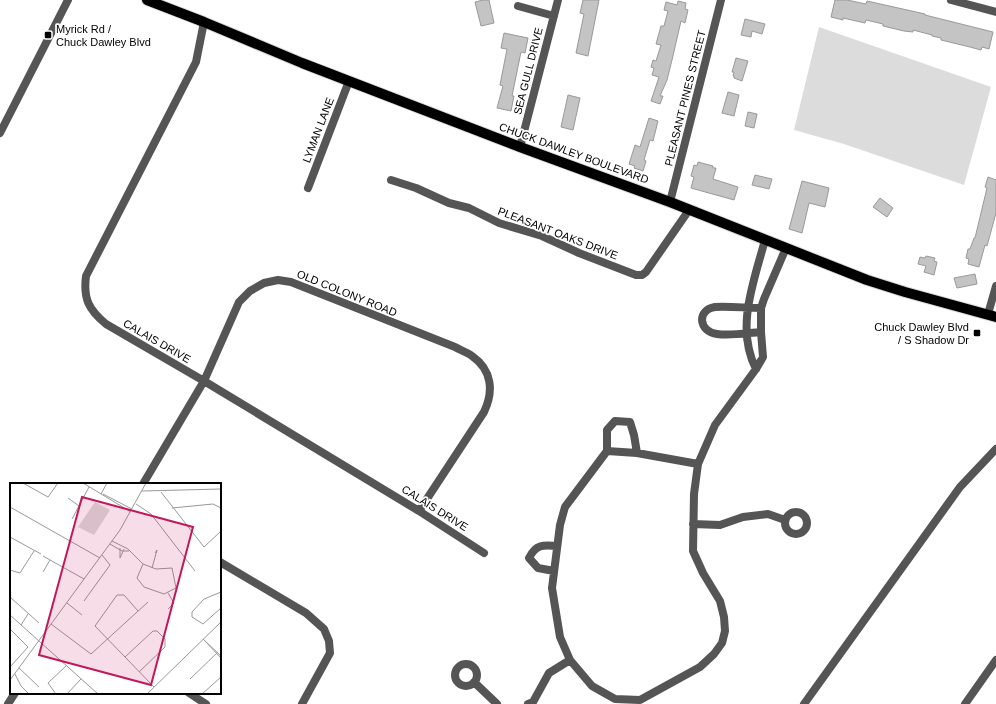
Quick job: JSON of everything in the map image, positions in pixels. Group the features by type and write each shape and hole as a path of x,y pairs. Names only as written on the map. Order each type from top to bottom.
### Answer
{"main road":[{"name":"CHUCK DAWLEY BOULEVARD","path":"147,0 302,63 520,147 670,202 867,280 992,316"}],"street":[{"path":"0,133 68,0"},
{"name":"SEA GULL DRIVE","path":"520,147 558,0"},
{"name":"PLEASANT PINES STREET","path":"670,202 721,0"},
{"path":"956,1 996,12"},
{"path":"518,6 554,16"},
{"name":"CALAIS DRIVE","path":"204,22 196,62 86,276 84,289 94,314 106,324 420,511 484,553"},
{"name":"LYMAN LANE","path":"308,188 349,81"},
{"name":"PLEASANT OAKS DRIVE","path":"391,180 416,188 449,203 469,208 499,223 542,236 579,254 636,275 642,275 646,272 689,210"},
{"path":"756,369 750,357 746,322 748,308 765,240"},
{"path":"637,454 630,422 615,421 607,430 607,451 565,507 560,525 552,588 560,637 570,660 592,686 615,699 640,702 700,668 714,654 722,643 725,631 724,617 720,601 702,573 693,551 694,494 698,464 715,424 756,369 763,357 761,308 786,248"},
{"name":"OLD COLONY ROAD","path":"144,483 204,381 239,302 250,291 264,283 278,280 291,282 471,354 481,363 488,376 491,389 489,401 484,412 420,511"},
{"path":"992,316 996,286"},
{"path":"761,308 714,307 707,310 703,315 702,320 704,327 709,332 718,334 761,332"},
{"path":"804,704 960,487 996,449"},
{"path":"607,451 637,454 698,464"},
{"path":"693,524 720,525 743,518 768,514 785,520"},
{"path":"554,571 538,568 528,558 533,549 542,545 557,546"},
{"path":"221,563 306,613 324,629 329,641 330,652 302,704"},
{"path":"528,704 532,702 549,673 570,660"},
{"path":"965,704 996,660"},
{"path":"474,682 497,704"},
{"path":"8,704 14,694"},
{"path":"191,694 206,704"}],"shaded area":[{"path":"819,27 991,87 964,185 844,144 794,130"}],"building":[{"path":"489,0 494,23 481,26 475,2"},
{"path":"583,0 599,0 588,56 576,53 584,14 580,13"},
{"path":"835,0 847,0 866,4 867,1 925,14 993,32 989,49 982,47 981,50 941,40 941,38 913,30 913,32 904,31 866,20 865,23 831,17"},
{"path":"678,1 686,3 685,9 688,10 685,23 681,21 667,80 660,96 663,96 660,104 651,101 659,77 652,75 654,68 651,67 653,60 656,61 661,45 656,44 661,26 664,26 668,11 664,10 666,2 677,5"},
{"path":"745,19 765,24 762,34 752,31 751,37 741,35"},
{"path":"504,33 528,38 525,53 521,52 512,96 514,96 511,111 497,108 503,86 500,85 507,49 501,48"},
{"path":"736,58 748,61 742,81 734,78 733,76 734,72 732,72"},
{"path":"728,92 739,95 734,116 722,113"},
{"path":"568,95 580,98 573,130 561,127"},
{"path":"748,112 757,114 754,128 745,126"},
{"path":"649,118 658,121 653,141 650,140 644,160 646,161 643,171 634,168 635,166 629,164 635,145 640,147"},
{"path":"698,162 716,168 713,179 738,187 734,200 691,188 694,177 691,176 694,165 697,166"},
{"path":"755,175 772,179 769,189 752,185"},
{"path":"988,177 996,180 996,213 987,246 985,245 979,267 968,264 969,259 966,258 968,249 970,249 975,238 987,188 985,187"},
{"path":"802,181 829,188 825,207 809,203 802,233 789,229"},
{"path":"880,198 893,208 887,217 873,207"},
{"path":"926,256 935,258 934,261 937,262 934,275 924,272 926,266 918,264 920,257 925,258"},
{"path":"975,274 977,284 957,288 954,278"}],"place":[{"name":"Myrick Rd / Chuck Dawley Blvd","path":"48,35"},
{"name":"Chuck Dawley Blvd / S Shadow Dr","path":"977,333"}]}
